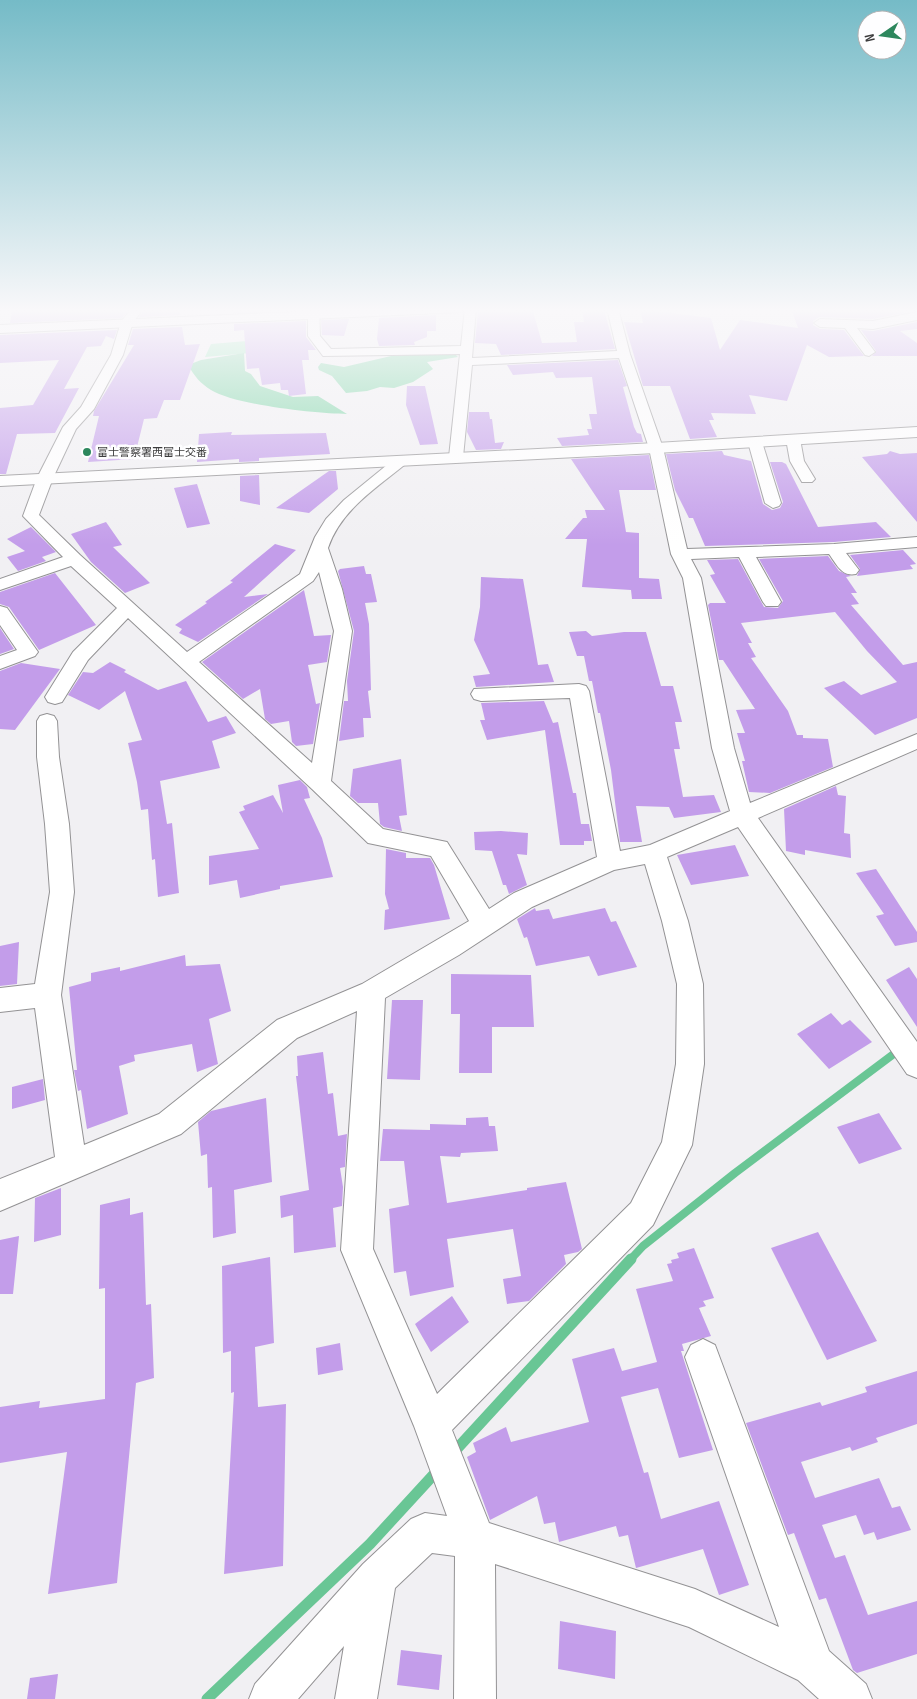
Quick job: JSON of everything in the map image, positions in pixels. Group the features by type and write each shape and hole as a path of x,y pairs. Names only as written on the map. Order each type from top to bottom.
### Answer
{"street":[{"path":"99,387 87,409 70,427 45,478 31,516 74,559 320,783 376,837 439,848 485,924"},
{"path":"456,457 463,387"},
{"path":"635,387 656,448 680,554 692,578 723,748 742,814 916,1064"},
{"path":"0,481 403,459 656,448 917,432"},
{"path":"793,440 797,461 807,479"},
{"path":"755,442 773,503"},
{"path":"187,661 307,577 316,563 326,530 338,515 403,459"},
{"path":"680,554 834,549 911,543 917,556"},
{"path":"320,549 333,589 343,631 320,783"},
{"path":"834,549 850,570"},
{"path":"744,551 772,602"},
{"path":"0,585 74,559"},
{"path":"55,697 80,656 128,608"},
{"path":"0,612 28,652 0,663"},
{"path":"481,694 579,691 610,862"},
{"path":"47,722 48,757 57,824 62,892 48,994 72,1166"},
{"path":"0,1195 170,1124 287,1029 372,992 523,900 610,862 654,853 742,814 917,742"},
{"path":"433,1430 642,1214 677,1145 690,1064 690,984 675,921 654,853"},
{"path":"372,992 357,1250 433,1430 475,1538 475,1699"},
{"path":"0,1000 48,994"},
{"path":"703,1357 812,1665"},
{"path":"270,1699 377,1578 425,1533 475,1538 695,1609 812,1665 851,1699"},
{"path":"356,1699 377,1578"}],"green space":[{"path":"207,387 264,387 293,397 318,396 347,414 277,408 238,400"},
{"path":"341,387 379,387 367,391 346,393"}],"building":[{"path":"43,387 79,388 55,433 17,434 6,474 0,474 0,408 33,405"},
{"path":"108,387 185,387 180,400 164,400 157,418 144,419 134,459 88,462 99,416 93,416"},
{"path":"281,387 305,387 306,394 289,396 288,390 281,390"},
{"path":"407,387 425,387 438,444 420,445 406,405"},
{"path":"593,387 623,387 634,427 637,433 641,434 643,442 562,446 557,438 589,435 587,429 592,429 589,414 597,414"},
{"path":"670,387 792,387 787,401 749,395 756,414 711,413 714,420 709,420 717,437 690,439"},
{"path":"469,412 489,412 490,419 492,419 495,443 504,442 501,449 476,450 467,432"},
{"path":"232,432 231,435 326,433 330,454 259,458 259,461 239,462 239,459 197,462 199,434"},
{"path":"722,451 724,455 751,461 763,504 772,510 780,508 783,502 770,462 782,462 786,464 818,527 876,522 891,537 834,542 705,546 693,518 689,518 675,490 666,454"},
{"path":"890,451 900,454 917,453 917,522 862,457 887,454"},
{"path":"649,455 656,490 619,490 626,532 639,533 639,578 659,579 662,599 632,599 631,590 582,587 587,539 565,539 583,518 587,518 585,510 605,510 571,459"},
{"path":"329,471 336,471 338,489 309,513 276,508"},
{"path":"259,475 260,505 240,501 240,476"},
{"path":"197,484 210,524 187,528 174,488"},
{"path":"106,522 122,545 113,547 150,583 125,593 91,562 71,534"},
{"path":"31,527 56,552 42,557 46,561 18,571 7,557 25,551 7,539"},
{"path":"275,544 296,550 244,597 268,594 198,642 179,633 182,629 175,625 233,582 230,581"},
{"path":"903,550 916,564 910,565 913,569 857,576 860,569 850,555"},
{"path":"828,556 839,571 851,576 846,577 857,593 851,593 859,604 851,605 903,665 917,662 917,718 875,735 824,688 844,681 861,695 897,682 867,651 835,612 741,623 752,643 748,643 756,657 751,658 788,711 797,735 803,735 803,738 828,739 833,767 770,793 749,792 742,761 745,761 737,733 745,733 736,710 755,709 723,660 719,660 708,605 710,603 726,603 710,575 715,574 707,560 738,559 764,607 778,608 783,601 759,559"},
{"path":"364,566 366,574 371,574 377,602 365,603 369,624 371,690 368,691 371,718 363,718 364,737 339,741 344,701 348,701 347,681 354,631 338,571 340,569"},
{"path":"55,573 96,625 39,650 9,607 0,604 0,592"},
{"path":"481,577 523,579 538,665 548,664 554,682 476,687 473,676 490,674 474,640 480,607"},
{"path":"304,590 314,636 331,635 327,662 308,665 316,704 320,703 313,744 296,746 292,742 289,721 271,724 265,719 260,689 243,699 202,662"},
{"path":"0,628 14,649 0,654"},
{"path":"586,631 592,636 624,632 646,632 661,686 673,686 682,722 675,722 680,749 674,749 683,797 714,795 721,812 674,818 669,807 636,806 642,842 620,842 611,770 600,713 598,713 592,681 589,681 584,656 577,656 569,632"},
{"path":"110,662 126,670 124,672 158,690 186,681 208,722 226,716 236,733 212,741 220,768 160,781 167,824 172,823 179,893 158,897 155,859 152,860 148,809 141,810 128,743 142,740 125,691 99,710 68,695 83,672 93,673"},
{"path":"21,663 60,669 15,730 0,729 0,671"},
{"path":"544,701 553,723 558,722 573,793 576,793 581,824 589,824 592,841 584,841 584,845 560,845 545,730 487,740 480,720 485,720 481,703"},
{"path":"401,759 407,815 399,816 402,831 384,827 380,824 378,803 358,803 350,796 353,769"},
{"path":"300,780 307,787 310,798 304,799 322,838 333,877 280,886 280,889 240,898 237,880 209,885 209,856 259,849 239,812 245,810 243,806 273,795 283,813 278,785"},
{"path":"836,786 838,795 846,796 844,833 850,834 851,858 805,850 805,855 786,851 784,809"},
{"path":"474,832 528,833 527,855 517,854 527,885 509,894 506,885 503,885 492,851 475,850"},
{"path":"735,845 749,876 691,885 677,855"},
{"path":"386,849 406,853 406,858 430,858 434,865 450,919 384,930 385,910 389,909 385,894"},
{"path":"876,869 917,932 917,942 895,946 876,916 884,914 856,873"},
{"path":"535,908 536,911 549,909 553,919 605,908 611,922 616,921 637,967 598,976 589,956 536,966 527,937 524,938 517,919"},
{"path":"19,942 17,984 0,986 0,946"},
{"path":"185,955 186,966 220,964 231,1011 209,1019 218,1064 197,1072 192,1044 134,1055 135,1061 119,1066 128,1114 87,1129 81,1090 78,1091 74,1070 77,1070 69,987 91,981 91,973 120,967 120,971"},
{"path":"909,967 917,979 917,1027 886,980"},
{"path":"451,974 531,975 534,1027 492,1027 492,1073 459,1073 460,1014 451,1014"},
{"path":"392,1000 423,1000 420,1080 387,1079"},
{"path":"831,1013 842,1025 850,1020 872,1042 829,1069 797,1034"},
{"path":"323,1052 328,1094 333,1093 338,1136 347,1134 345,1167 340,1168 343,1187 342,1206 333,1208 336,1247 294,1253 293,1215 281,1218 280,1196 309,1190 296,1076 298,1076 297,1056"},
{"path":"43,1079 45,1100 12,1109 12,1087"},
{"path":"266,1098 272,1182 234,1190 236,1233 213,1238 212,1187 208,1188 207,1154 201,1156 198,1122 211,1111"},
{"path":"879,1113 902,1149 859,1164 837,1127"},
{"path":"488,1117 489,1126 495,1126 498,1151 461,1153 460,1157 440,1156 447,1203 566,1182 582,1249 578,1252 564,1255 566,1264 529,1301 507,1304 503,1279 521,1276 513,1229 447,1239 454,1287 410,1296 406,1271 394,1273 389,1209 409,1205 404,1161 380,1161 383,1129 430,1130 430,1124 466,1125 466,1118"},
{"path":"61,1188 61,1235 34,1242 35,1198"},
{"path":"130,1198 130,1215 143,1212 146,1305 151,1304 154,1378 136,1383 117,1583 48,1594 67,1452 0,1463 0,1407 40,1401 39,1408 105,1399 105,1288 99,1289 100,1205"},
{"path":"818,1232 877,1341 827,1360 771,1248"},
{"path":"19,1236 13,1294 0,1294 0,1240"},
{"path":"694,1248 714,1298 703,1301 706,1306 699,1308 711,1336 682,1344 684,1351 681,1351 713,1450 679,1458 658,1388 621,1397 644,1473 648,1472 661,1519 719,1501 749,1585 719,1595 703,1549 636,1568 628,1535 619,1537 616,1526 559,1542 555,1522 544,1524 537,1496 490,1520 467,1457 476,1452 473,1443 506,1427 511,1442 589,1422 572,1359 614,1348 622,1371 657,1362 636,1289 673,1281 667,1264 672,1263 671,1260 679,1258 677,1253"},
{"path":"270,1257 274,1343 255,1347 258,1407 286,1404 283,1566 224,1574 234,1392 231,1393 231,1351 223,1353 222,1266"},
{"path":"452,1296 469,1322 431,1352 415,1324"},
{"path":"340,1343 343,1370 318,1375 316,1348"},
{"path":"917,1371 917,1424 876,1438 878,1442 852,1451 850,1447 801,1462 815,1498 879,1478 892,1508 900,1506 911,1530 877,1540 874,1532 864,1535 856,1515 822,1525 835,1558 845,1555 868,1615 917,1601 917,1654 857,1673 853,1670 826,1598 819,1600 794,1533 788,1535 746,1423 820,1402 822,1406 867,1392 865,1387"},
{"path":"560,1621 616,1631 615,1679 558,1669"},
{"path":"401,1650 442,1655 439,1690 397,1685"},
{"path":"58,1674 55,1699 27,1699 30,1678"}],"waterway":[{"path":"630,1260 643,1246 735,1173 899,1050"},
{"path":"453,1453 631,1259"},
{"path":"207,1699 370,1544 437,1471"}],"place":[{"name":"富士警察署西富士交番","path":"87,452"}]}
